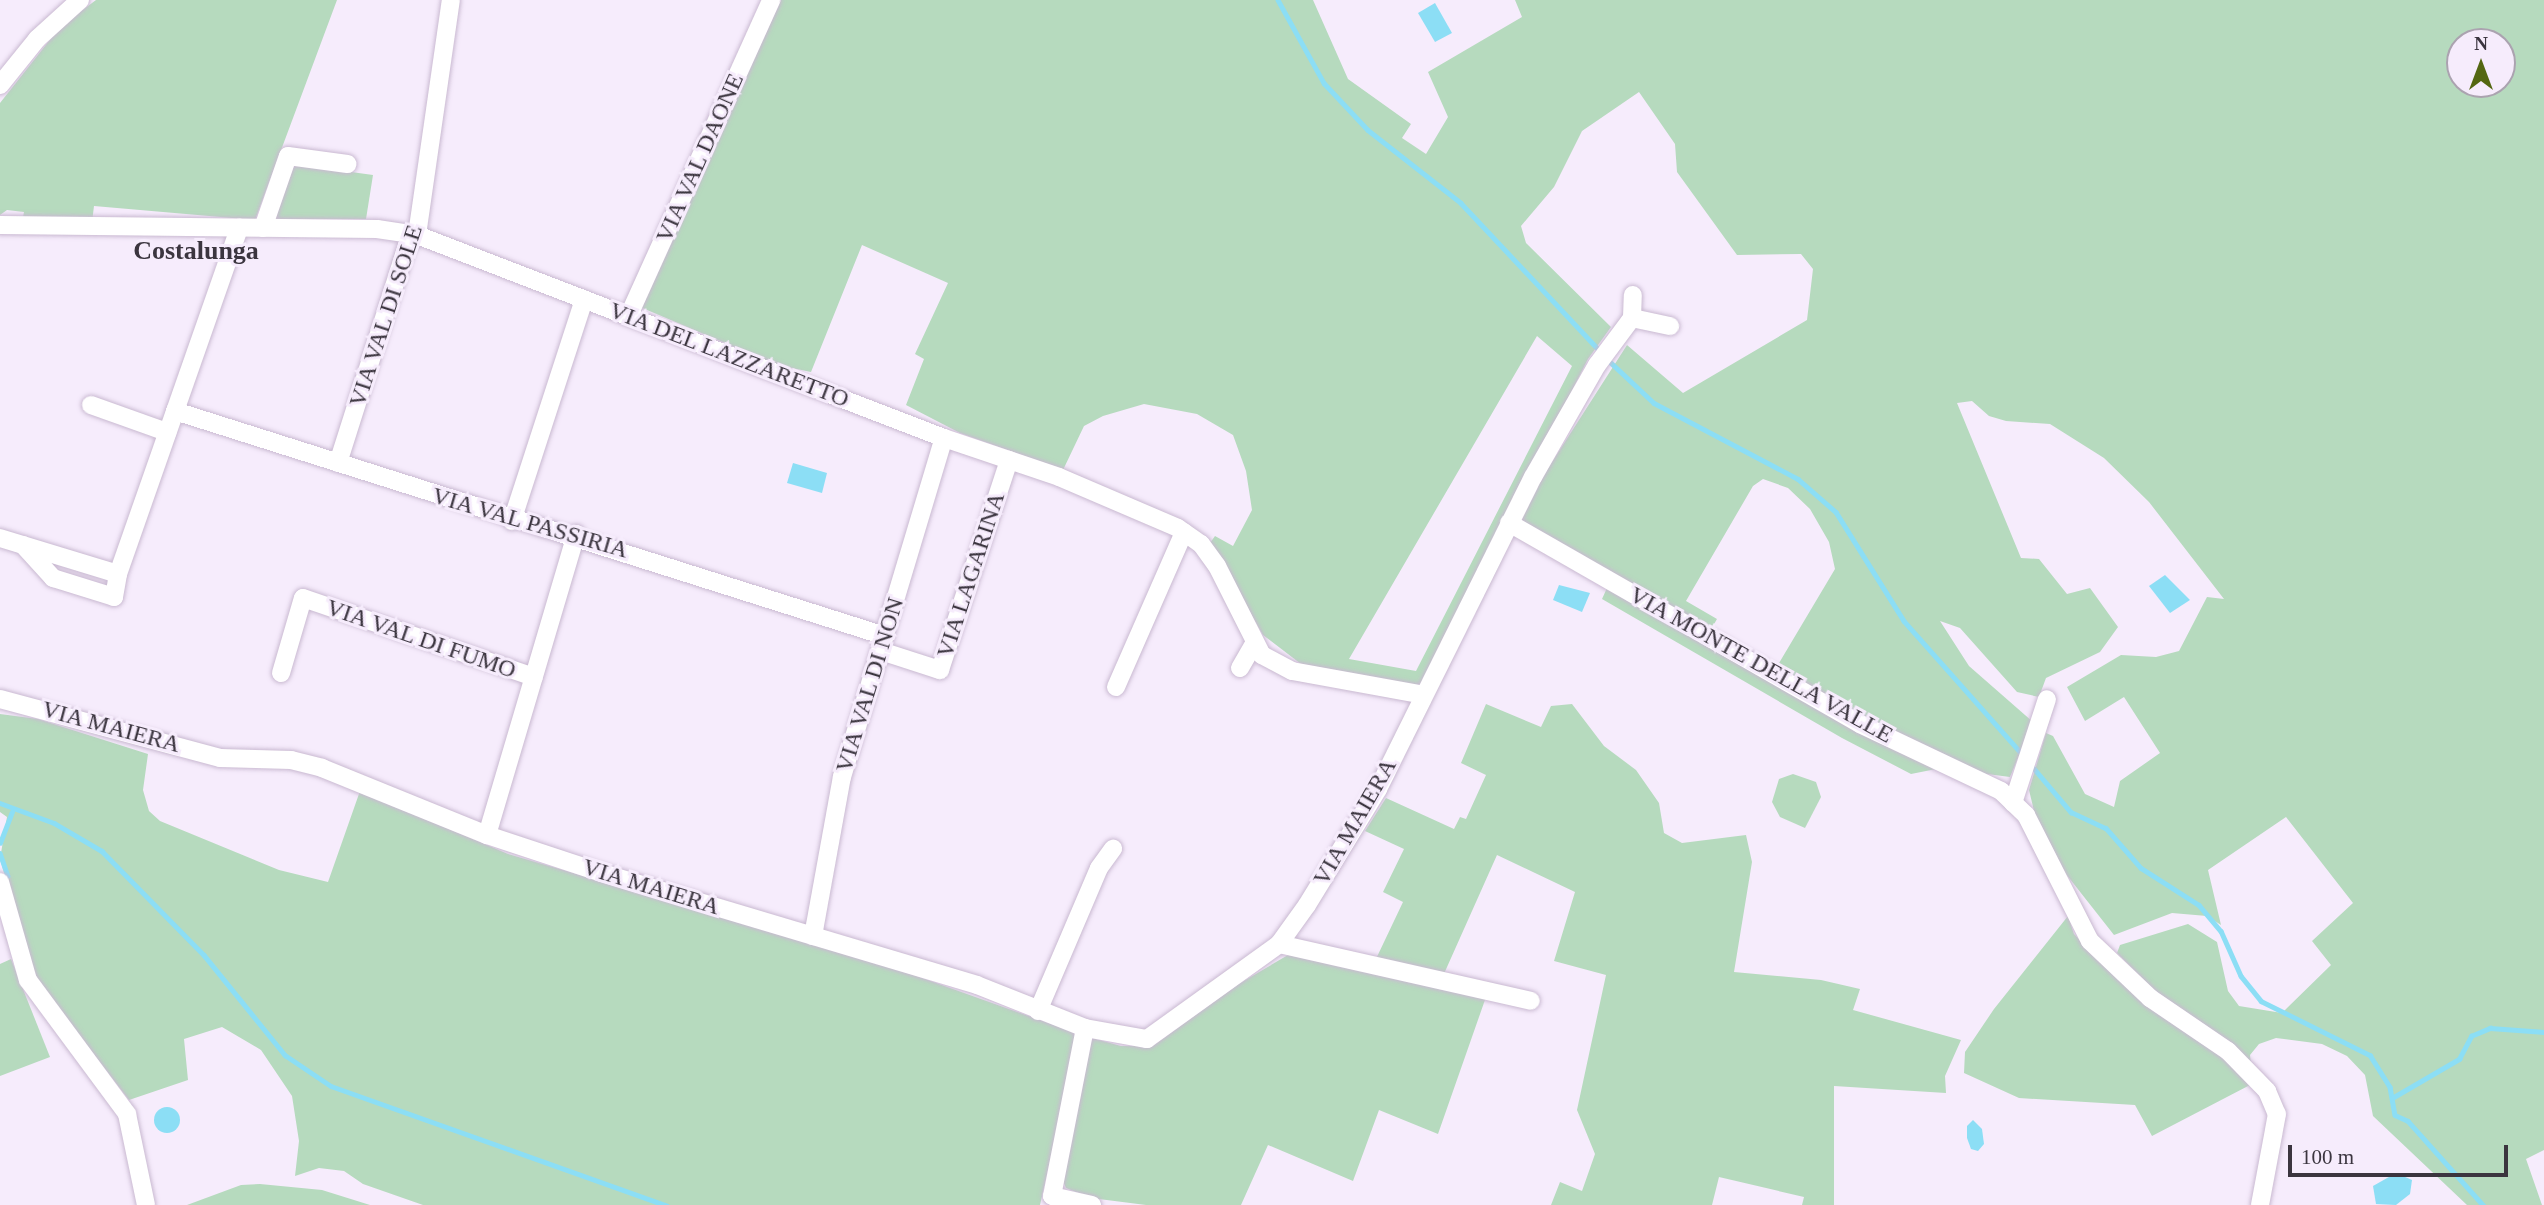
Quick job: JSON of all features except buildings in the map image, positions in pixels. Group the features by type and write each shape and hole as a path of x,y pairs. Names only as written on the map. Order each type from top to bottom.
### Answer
{"street":[{"path":"0,85 37,39 80,0"},
{"name":"VIA VAL DI SOLE","path":"338,463 407,246 417,235 451,0"},
{"name":"VIA VAL DAONE","path":"629,315 771,0"},
{"path":"263,228 288,156 347,164"},
{"name":"VIA DEL LAZZARETTO","path":"0,225 377,229 417,235 944,438 1009,460 1184,532 1201,544 1217,566 1262,655 1293,671 1423,695"},
{"path":"0,538 118,573 239,228"},
{"path":"1423,695 1509,523 1597,365 1632,318 1633,295"},
{"path":"512,521 584,299"},
{"path":"1632,318 1670,326"},
{"path":"91,405 167,432"},
{"name":"VIA VAL PASSIRIA","path":"175,411 512,521 576,534 883,644"},
{"name":"VIA VAL DI NON","path":"813,936 842,777 944,438"},
{"name":"VIA LAGARINA","path":"883,644 940,670 1009,460"},
{"name":"VIA MONTE DELLA VALLE","path":"1509,523 1860,724 2001,791 2026,815 2090,941 2150,998 2228,1051 2267,1091 2277,1114 2260,1205"},
{"path":"1116,687 1184,532"},
{"path":"487,835 576,534"},
{"name":"VIA VAL DI FUMO","path":"281,673 303,598 534,677"},
{"path":"1240,668 1254,643"},
{"name":"VIA MAIERA","path":"0,699 220,758 291,760 322,768 487,835 977,985 1085,1028 1147,1039 1279,944 1378,789 1423,695"},
{"path":"2013,803 2033,751 2047,699"},
{"path":"1038,1011 1099,867 1114,849"},
{"path":"0,882 28,980 127,1114 146,1205"},
{"path":"1279,944 1531,1001"},
{"path":"1085,1028 1052,1196 1092,1205"}],"green space":[{"path":"96,0 337,0 255,220 94,206 92,222 23,217 24,212 7,210 0,215 0,103 60,27"},
{"path":"781,0 1313,0 1348,79 1411,124 1402,138 1426,154 1448,117 1428,72 1522,17 1515,0 2544,0 2544,1150 2526,1159 2542,1205 2467,1205 2373,1116 2365,1075 2347,1056 2322,1044 2276,1038 2259,1044 2250,1055 2251,1065 2232,1043 2154,990 2117,953 2120,945 2188,924 2217,942 2228,991 2239,1006 2282,1013 2331,965 2312,941 2353,903 2286,817 2208,870 2221,925 2207,916 2172,913 2114,935 2066,874 2035,815 2029,790 2046,733 2053,736 2085,794 2114,807 2120,781 2160,753 2124,697 2085,721 2067,687 2121,655 2156,657 2179,651 2207,597 2224,599 2149,502 2104,458 2050,424 2006,421 1989,416 1972,401 1957,403 2021,558 2039,559 2067,594 2090,588 2118,627 2100,652 2046,678 2039,697 2017,692 1960,628 1940,621 1969,666 2033,722 2010,777 1941,768 1911,774 1842,738 1602,599 1607,588 1521,523 1518,515 1627,345 1683,393 1807,320 1813,269 1801,254 1737,255 1677,172 1675,144 1639,92 1582,131 1554,187 1521,226 1526,243 1611,327 1588,359 1422,686 1301,664 1263,635 1210,543 1215,536 1233,546 1252,510 1246,471 1233,435 1197,414 1144,404 1103,416 1084,426 1063,470 960,433 906,405 924,359 915,354 948,283 862,245 811,372 777,365 640,307","holes":["1537,336 1572,366 1416,671 1349,659","1763,479 1788,488 1810,509 1829,542 1835,569 1776,668 1706,638 1717,619 1686,601 1753,486"]},
{"path":"293,164 373,175 366,219 275,219"},
{"path":"1486,704 1541,727 1551,706 1572,704 1604,746 1636,770 1659,803 1664,833 1682,843 1746,835 1752,862 1734,972 1821,980 1860,989 1853,1010 1961,1040 1945,1076 1946,1093 1834,1086 1834,1205 1802,1205 1804,1197 1719,1177 1712,1205 1551,1205 1560,1182 1582,1191 1595,1154 1577,1110 1606,975 1554,961 1575,892 1497,855 1443,976 1375,961 1403,902 1383,892 1404,849 1365,831 1386,798 1454,829 1460,817 1466,819 1486,775 1461,763"},
{"path":"0,714 38,719 148,754 143,790 149,811 160,821 279,870 328,882 360,791 508,854 869,959 1079,1034 1040,1205 423,1205 363,1184 344,1171 319,1168 295,1176 299,1141 292,1096 261,1050 222,1027 184,1039 188,1080 129,1100 35,978 0,859 7,817 0,812"},
{"path":"1793,774 1816,782 1821,797 1805,828 1780,817 1772,802 1779,779"},
{"path":"2068,916 2074,934 2095,956 2225,1056 2250,1085 2152,1136 2135,1105 2019,1098 1964,1073 1965,1052 1994,1009"},
{"path":"1288,955 1486,997 1438,1134 1379,1110 1353,1181 1268,1145 1241,1205 1146,1205 1091,1198 1066,1188 1062,1179 1092,1038 1121,1046 1153,1046 1237,985"},
{"path":"11,959 50,1057 0,1076 0,964"},
{"path":"260,1184 322,1190 370,1205 187,1205 241,1185"}],"water":[{"path":"1435,3 1452,33 1435,42 1418,13"},
{"path":"793,463 827,473 822,493 787,483"},
{"path":"2165,575 2190,600 2170,613 2149,586"},
{"path":"1559,585 1590,593 1582,612 1553,600"},
{"path":"167,1107 176,1111 180,1120 176,1129 167,1133 158,1129 154,1120 158,1111"},
{"path":"1973,1120 1982,1129 1984,1144 1978,1151 1971,1149 1967,1138 1967,1126"},
{"path":"2396,1173 2412,1180 2410,1194 2396,1205 2376,1204 2373,1186"}],"waterway":[{"path":"1278,0 1324,83 1368,130 1461,203 1601,352"},
{"path":"1607,359 1654,403 1798,479 1836,512 1904,621 2023,755"},
{"path":"2031,765 2071,812 2106,828 2141,868 2199,905 2221,931 2241,976 2261,1001 2370,1055 2390,1087 2395,1115 2408,1121 2483,1205"},
{"path":"0,803 54,823 102,851 204,955 285,1055 331,1086 666,1205"},
{"path":"0,843 12,812"},
{"path":"0,853 8,876"},
{"path":"2392,1098 2459,1059 2471,1036 2490,1028 2544,1032"}],"district":[{"name":"Costalunga","path":"196,251"}]}
